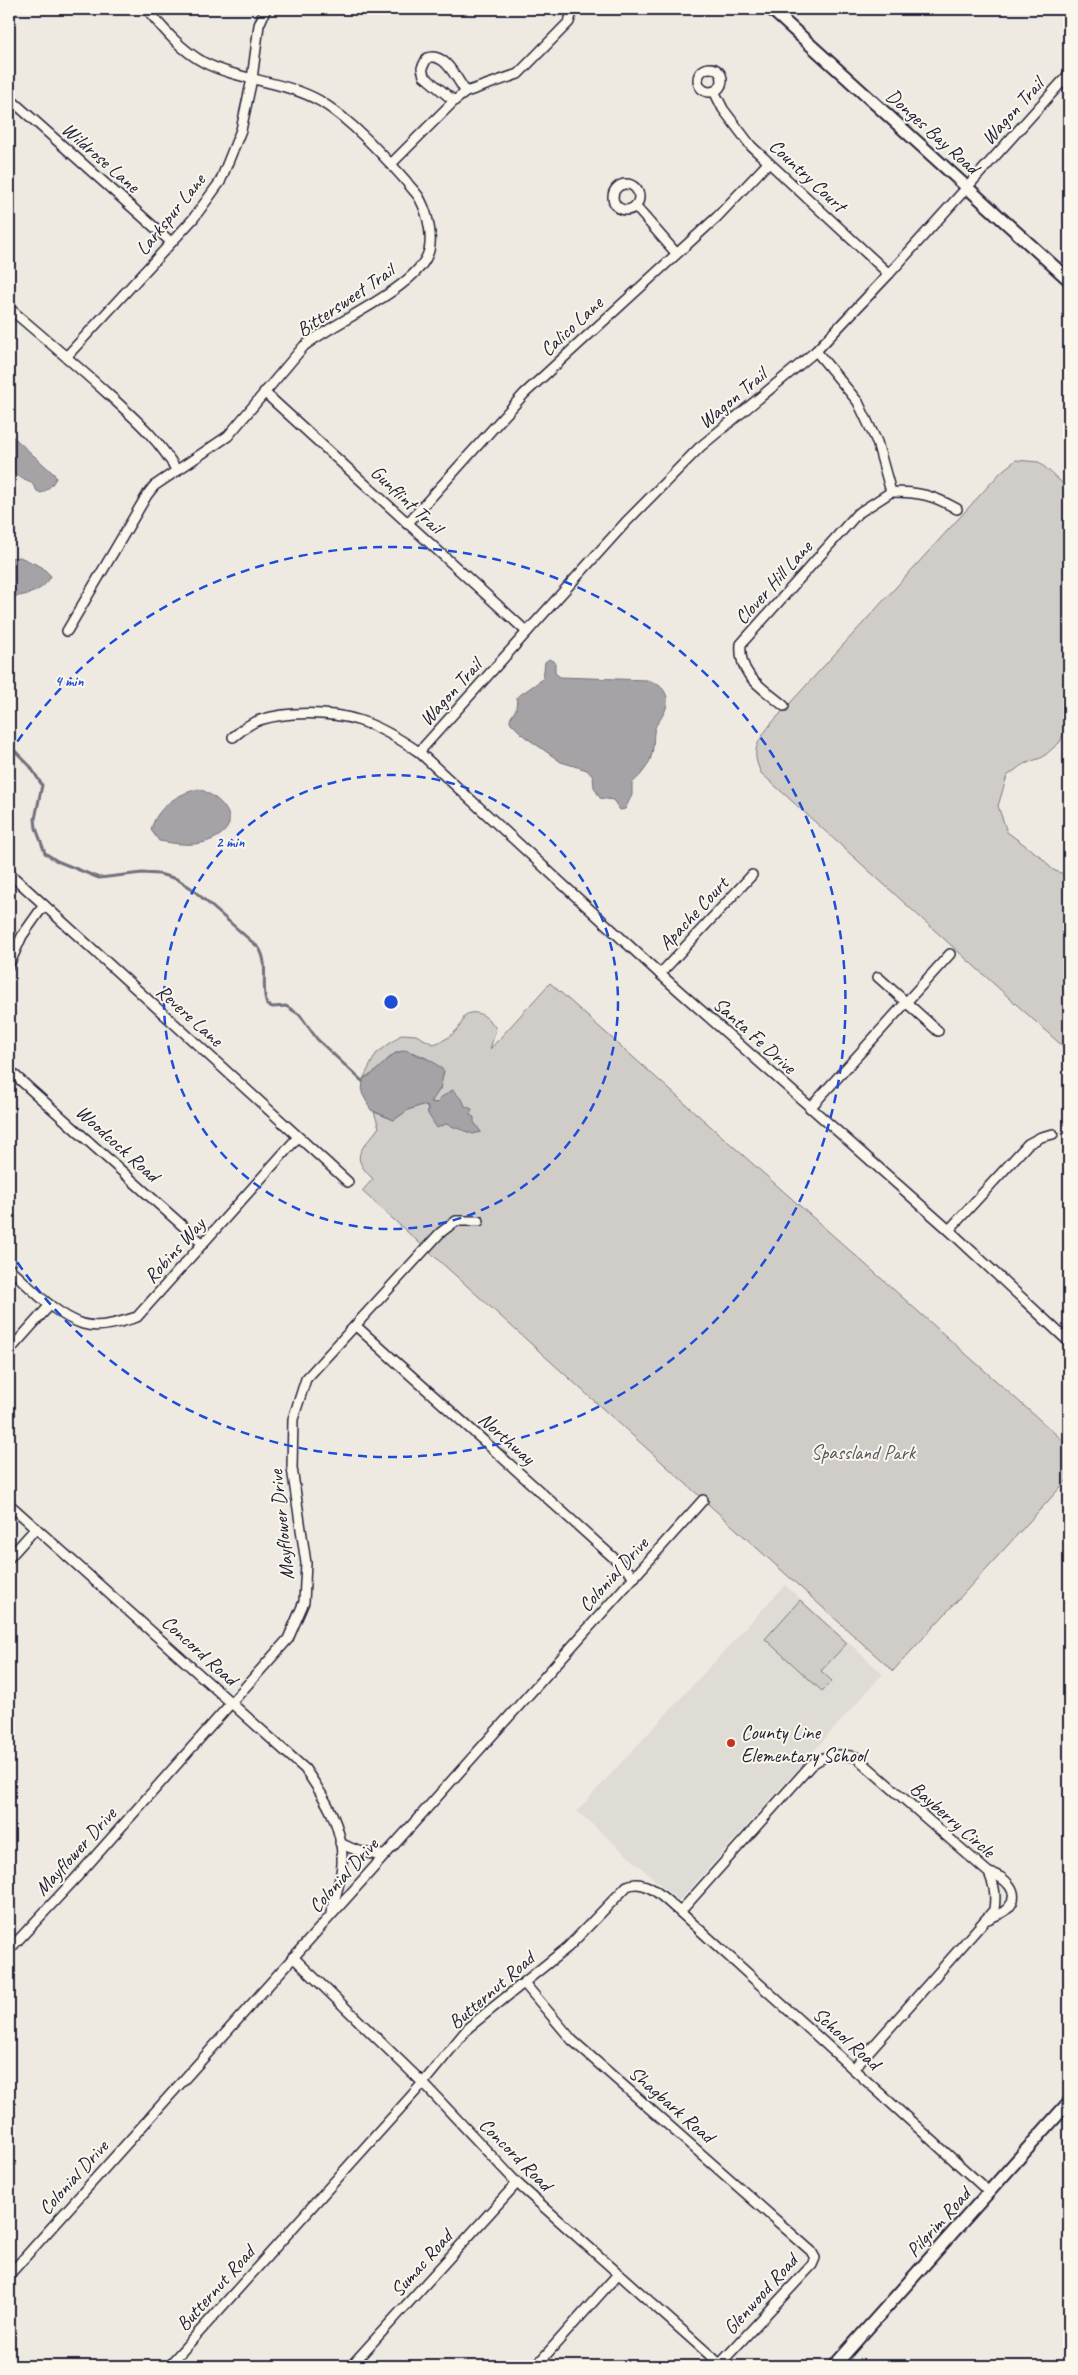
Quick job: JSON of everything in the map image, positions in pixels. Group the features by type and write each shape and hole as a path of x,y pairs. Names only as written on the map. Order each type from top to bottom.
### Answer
{"street":[{"path":"9,12 12,9"},
{"name":"Bittersweet Trail","path":"67,631 154,486 228,436 304,346 342,320 388,295 410,277 427,257 430,234 420,198 391,164 358,131 320,102 291,88 252,79 205,62 167,34 147,9"},
{"name":"Larkspur Lane","path":"66,356 193,219 220,182 241,130 252,79 259,26 266,9"},
{"path":"391,164 454,101 466,92 518,74 569,22 572,9"},
{"name":"Donges Bay Road","path":"771,9 1069,280"},
{"path":"454,101 424,76 422,68 427,58 435,56 442,59 466,92"},
{"name":"Wagon Trail","path":"419,752 626,522 700,446 816,351 889,274 1069,74"},
{"name":"Country Court","path":"714,91 736,128 768,163 889,274"},
{"name":"Wildrose Lane","path":"9,98 171,242"},
{"name":"Calico Lane","path":"407,524 524,394 717,217 768,163"},
{"path":"635,206 676,253"},
{"path":"9,308 66,356 151,434 165,449 177,471"},
{"path":"816,351 858,402 877,442 891,492 918,492 940,499 957,509"},
{"name":"Gunflint Trail","path":"264,392 527,632"},
{"name":"Clover Hill Lane","path":"784,706 745,671 740,658 741,644 857,514 891,492"},
{"name":"Santa Fe Drive","path":"233,737 255,721 282,715 322,712 359,719 391,733 419,752 660,974 949,1230 1069,1342"},
{"name":"Revere Lane","path":"9,873 348,1182"},
{"name":"Apache Court","path":"660,974 752,875"},
{"path":"9,966 22,936 44,905"},
{"path":"810,1108 950,954"},
{"path":"878,977 938,1032"},
{"name":"Woodcock Road","path":"9,1070 203,1244"},
{"path":"949,1230 1028,1144 1053,1134"},
{"name":"Robins Way","path":"9,1268 50,1305 84,1324 113,1324 137,1317 298,1136"},
{"name":"Mayflower Drive","path":"9,1950 288,1639 304,1602 306,1563 292,1468 293,1419 306,1379 446,1228 456,1221 480,1221"},
{"path":"9,1350 50,1305"},
{"name":"Northway","path":"356,1326 635,1577"},
{"name":"Colonial Drive","path":"9,2275 703,1500"},
{"name":"Concord Road","path":"9,1504 233,1702 305,1769 328,1801 340,1843 342,1865 330,1915"},
{"path":"9,1558 36,1528"},
{"name":"Bayberry Circle","path":"680,1912 811,1765 824,1755 844,1754 856,1757 990,1873 995,1886 994,1910 854,2068"},
{"path":"340,1843 354,1850 372,1855 385,1855"},
{"path":"987,1919 1003,1913 1013,1900 1011,1887 1007,1881 990,1873"},
{"name":"Butternut Road","path":"172,2366 180,2353 423,2083 469,2027 568,1947 627,1886 634,1883 644,1884 680,1912"},
{"name":"School Road","path":"680,1912 989,2192"},
{"name":"Concord Road","path":"293,1957 423,2083 517,2183 720,2366"},
{"name":"Shagbark Road","path":"524,1983 572,2040 805,2244"},
{"name":"Pilgrim Road","path":"834,2366 1069,2102"},
{"name":"Sumac Road","path":"351,2366 517,2183"},
{"name":"Glenwood Road","path":"720,2366 812,2265 814,2258 805,2244"},
{"path":"536,2366 618,2274"}],"shaded area":[{"path":"9,433 54,474 55,480 44,492 37,491 31,482 9,472"},
{"path":"20,557 42,567 51,576 43,586 33,592 9,597 9,558"},
{"path":"549,659 555,662 555,673 560,677 647,680 654,682 666,694 667,706 655,728 651,758 640,776 632,783 632,795 625,809 620,810 613,800 600,798 594,787 593,777 587,770 561,762 524,736 510,722 516,709 517,697 543,679 545,662"},
{"path":"199,789 214,797 226,810 229,824 225,831 203,843 181,844 159,841 151,830 163,808 183,794"},
{"path":"405,1050 432,1061 444,1071 440,1089 431,1102 438,1103 440,1098 453,1090 465,1106 472,1109 470,1115 474,1117 474,1122 481,1132 473,1134 446,1124 437,1128 428,1114 428,1107 422,1105 408,1110 394,1120 371,1110 362,1093 363,1079 372,1074 394,1054"},
{"name":"County Line Elementary School","path":"785,1585 883,1674 679,1901 577,1811"}],"green space":[{"path":"1016,460 1039,462 1069,489 1069,720 1060,742 1043,757 1022,765 1007,776 998,806 1007,832 1041,857 1053,870 1069,876 1069,1052 761,773 756,759 758,743 770,725 1002,471"},
{"name":"Spassland Park","path":"550,983 1069,1446 1069,1478 893,1671 362,1191 373,1179 365,1171 359,1158 363,1147 379,1127 374,1112 394,1120 408,1110 422,1105 427,1107 428,1114 452,1090 438,1103 431,1102 440,1089 444,1071 421,1055 407,1051 394,1054 376,1071 363,1079 376,1054 402,1034 416,1035 433,1044 438,1042 457,1030 464,1016 473,1013 482,1015 496,1029 490,1049"},
{"path":"800,1600 847,1643 821,1671 832,1681 822,1691 765,1639"}],"waterway":[{"path":"9,745 30,766 42,785 35,819 36,828 45,853 57,861 99,878 142,873 159,874 177,879 191,888 259,948 265,969 264,991 267,1005 273,1007 286,1006 300,1015 317,1039 362,1081"}],"place":[{"name":"County Line Elementary School","path":"731,1743"}]}
